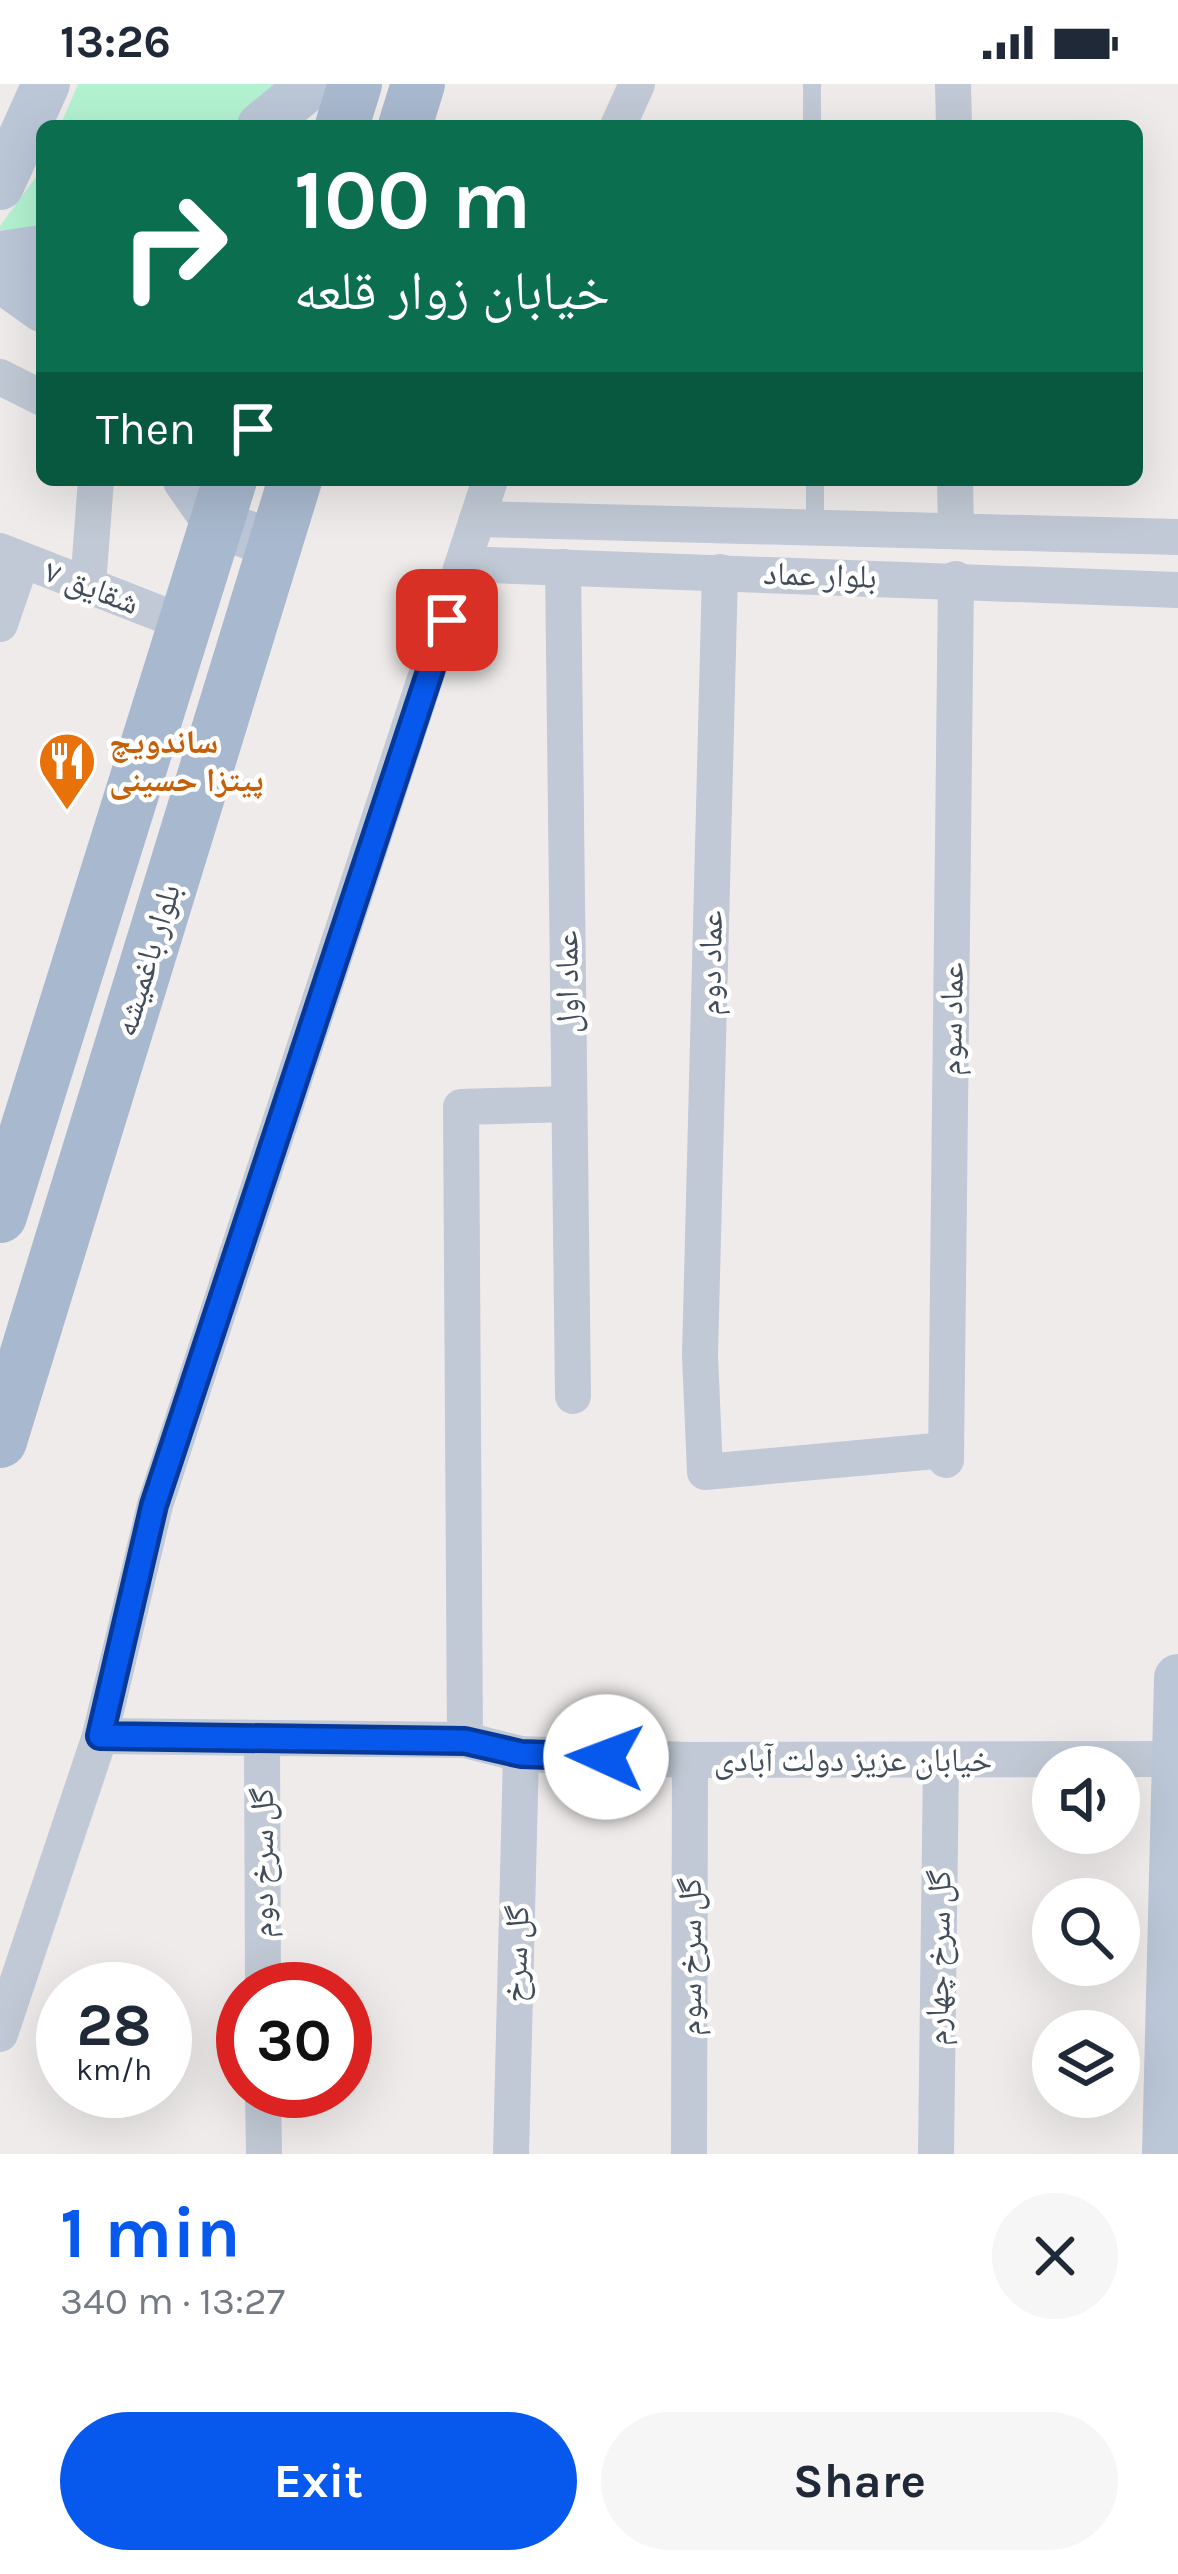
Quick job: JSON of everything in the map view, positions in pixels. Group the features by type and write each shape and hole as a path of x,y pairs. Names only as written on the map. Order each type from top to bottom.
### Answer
{"main road":[{"path":"344,120 356,84"},
{"path":"407,120 418,84"},
{"name":"بلوار باغمیشه","path":"0,1441 293,486"},
{"name":"بلوار باغمیشه","path":"0,1216 184,623 211,494"}],"street":[{"path":"0,187 46,84"},
{"path":"268,120 312,84"},
{"path":"621,120 637,84"},
{"path":"953,84 954,120"},
{"path":"0,256 36,250"},
{"path":"0,278 36,304"},
{"path":"0,377 36,395"},
{"path":"88,585 96,486"},
{"path":"0,2034 100,1736 154,1505 488,486"},
{"path":"956,486 956,531"},
{"path":"211,494 274,545"},
{"name":"بلوار عماد","path":"477,519 1178,537"},
{"path":"0,624 11,555"},
{"name":"شقایق ۷","path":"11,555 184,623"},
{"name":"بلوار عماد","path":"463,564 1178,590"},
{"name":"عماد اول","path":"563,567 574,1396"},
{"name":"عماد دوم","path":"720,572 700,1355 705,1472 946,1455"},
{"name":"عماد سوم","path":"946,1455 956,579"},
{"path":"465,1741 460,1107 568,1104"},
{"path":"1166,2154 1178,1678"},
{"name":"خیابان عزیز دولت آبادی","path":"100,1736 465,1741 521,1754 690,1760 1176,1759"},
{"name":"گل سرخ دوم","path":"262,1738 263,1962"},
{"name":"گل سرخ","path":"511,2154 521,1754"},
{"name":"گل سرخ سوم","path":"689,2154 690,1760"},
{"name":"گل سرخ چهارم","path":"936,2154 940,1762"},
{"path":"263,2118 264,2154"}],"lane":[{"path":"812,84 812,120"},
{"path":"815,486 815,527"}],"green space":[{"path":"78,84 278,84 246,120 63,120"},
{"path":"36,177 36,229 0,230"}],"place":[{"name":"ساندویچ پیتزا حسینی","path":"67,812"}],"route":[{"path":"447,620 154,1505 100,1736 465,1741 521,1754 606,1757"}]}
